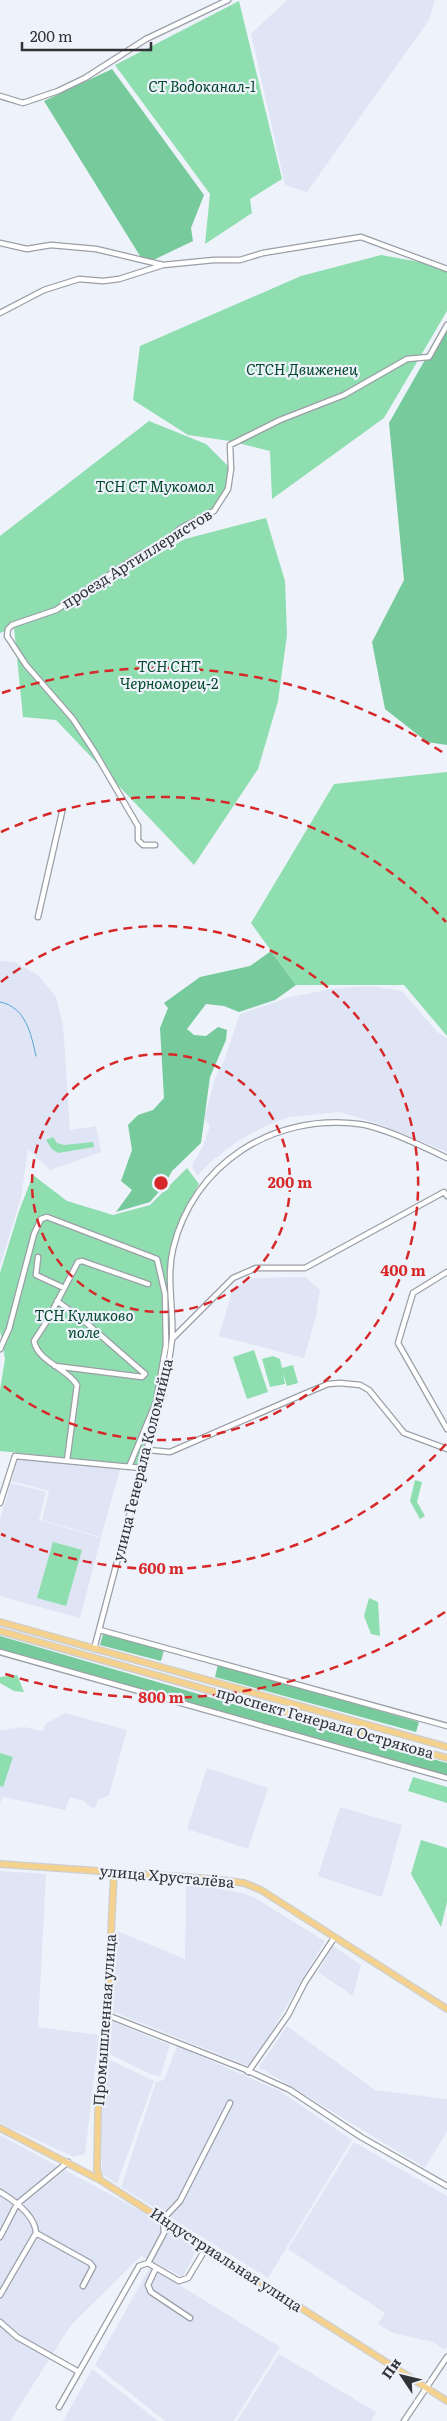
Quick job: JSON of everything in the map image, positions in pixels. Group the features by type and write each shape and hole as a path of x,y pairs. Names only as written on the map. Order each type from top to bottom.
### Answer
{"main road":[{"name":"проспект Генерала Острякова","path":"0,1622 447,1747"},
{"name":"проспект Генерала Острякова","path":"0,1631 447,1758"},
{"name":"улица Хрусталёва","path":"0,1864 244,1884 261,1890 447,2009"},
{"name":"Промышленная улица","path":"100,2180 97,2169 98,2112 107,2015 114,1872"},
{"name":"Индустриальная улица","path":"0,2128 100,2180 447,2402"},
{"path":"81,2169 90,2171 97,2169"}],"street":[{"path":"0,96 22,103 58,91 85,78 146,39 228,0"},
{"path":"0,313 44,290 79,279 102,281 120,279 163,265 214,260 240,260 263,253 361,237 447,269"},
{"path":"0,243 27,249 51,245 96,249 163,265"},
{"name":"проезд Артиллеристов","path":"155,845 143,845 138,840 138,826 114,783 73,719 26,665 7,636 8,629 12,625 56,610 141,554 156,550 181,528 214,511 228,489 231,469 230,445 280,420 344,395 406,359 429,357 447,325"},
{"path":"38,917 62,812"},
{"name":"улица Генерала Коломийца","path":"94,1649 168,1369 172,1339 170,1270 177,1235 195,1195 227,1159 267,1135 317,1123 360,1124 419,1144 447,1158"},
{"path":"172,1339 233,1278 256,1268 306,1268 444,1192 447,1196"},
{"path":"0,1349 9,1329 34,1234 41,1220 47,1217 158,1260 165,1294 166,1345 156,1402 130,1467"},
{"path":"38,1257 36,1274 64,1288"},
{"path":"67,1461 78,1388 73,1379 54,1366 34,1342 76,1264 82,1261 148,1284"},
{"path":"447,1272 414,1293 398,1343 447,1429"},
{"path":"54,1366 142,1377 145,1374 83,1320 57,1302"},
{"path":"148,1450 170,1452 328,1384 340,1382 360,1385 369,1390 404,1433 447,1449"},
{"path":"0,1503 15,1456 141,1468"},
{"path":"100,1630 447,1726"},
{"path":"0,1652 447,1778"},
{"path":"248,2072 288,2015 334,1938"},
{"path":"107,2015 290,2090 361,2137 447,2186"},
{"path":"164,2234 163,2219 180,2201 230,2103"},
{"path":"0,2236 17,2204 68,2162"},
{"path":"0,2192 17,2204 35,2224 36,2233 0,2295"},
{"path":"148,2263 164,2234 175,2227"},
{"path":"36,2233 90,2263 93,2268 83,2286"},
{"path":"59,2407 137,2268 142,2264 148,2263 179,2282 184,2281 188,2278 206,2248"},
{"path":"156,2268 148,2285 151,2292 190,2318"},
{"path":"0,2322 17,2337 79,2372"},
{"path":"404,2421 447,2358"}],"shaded area":[{"path":"287,0 435,0 429,20 307,192 285,185 251,34"},
{"path":"0,961 15,962 39,976 56,997 63,1025 70,1130 96,1126 101,1152 50,1170 28,1149 21,1198 0,1266"},
{"path":"369,986 402,991 437,1032 447,1038 447,1152 376,1123 340,1112 288,1117 264,1127 238,1141 213,1160 197,1176 192,1166 203,1146 210,1126 204,1118 215,1078 224,1061 240,1014 290,997 331,989"},
{"path":"305,1277 320,1290 316,1316 304,1358 219,1336 233,1288 255,1278"},
{"path":"18,1459 120,1469 101,1537 42,1520 49,1491 12,1481"},
{"path":"11,1483 46,1492 39,1520 101,1538 80,1618 0,1596 0,1519"},
{"path":"65,1713 127,1730 109,1795 98,1800 95,1808 90,1807 84,1801 70,1797 65,1810 3,1797 0,1803 0,1730 24,1727 43,1731 45,1724"},
{"path":"207,1768 268,1788 248,1849 187,1829"},
{"path":"340,1807 402,1825 382,1897 318,1876"},
{"path":"0,1871 46,1874 38,2027 99,2035 85,2154 74,2157 0,2123"},
{"path":"186,1883 243,1893 255,1898 325,1941 251,2067 111,2011 117,1931 185,1959"},
{"path":"333,1946 361,1965 353,1996 318,1972"},
{"path":"111,2021 170,2045 160,2076 153,2075 107,2053"},
{"path":"287,2026 375,2090 447,2099 447,2131 425,2168 259,2067"},
{"path":"177,2046 280,2091 352,2140 268,2278 121,2187 156,2082 164,2080"},
{"path":"106,2058 154,2081 117,2184 102,2174 101,2109"},
{"path":"0,2135 139,2210 197,2249 183,2277 141,2256 71,2325 10,2421 0,2421"},
{"path":"354,2142 447,2196 447,2347 445,2350 433,2342 393,2333 378,2324 385,2313 288,2249"},
{"path":"150,2267 280,2347 234,2421 165,2421 95,2365"},
{"path":"279,2354 376,2412 371,2421 237,2421"},
{"path":"92,2369 158,2421 63,2421"}],"green space":[{"name":"СТ Водоканал-1","path":"239,1 282,179 250,199 252,213 205,244 210,194 115,65"},
{"path":"112,69 204,195 191,228 193,241 145,264 44,101"},
{"name":"СТСН Движенец","path":"381,255 447,267 447,311 384,418 272,499 270,451 230,441 188,435 133,400 140,346 301,276"},
{"path":"447,321 447,745 427,742 385,709 372,642 404,580 389,423"},
{"name":"ТСН СНТ Черноморец-2","path":"149,421 206,444 231,469 220,506 172,544 28,621 86,595 185,539 266,518 285,581 287,635 278,701 258,769 194,865 56,720 23,717 14,628 0,633 0,536"},
{"path":"447,772 447,1036 404,985 296,985 251,923 334,784"},
{"path":"271,951 296,985 275,1000 239,1012 224,1006 206,1004 187,1029 194,1035 206,1036 218,1027 227,1030 226,1040 210,1077 201,1143 172,1171 164,1186 150,1202 116,1212 132,1190 121,1181 132,1150 128,1125 138,1115 153,1110 164,1098 160,1028 168,1008 164,1003 200,977 250,966"},
{"path":"53,1137 57,1143 64,1145 93,1142 94,1147 58,1153 52,1149 46,1140"},
{"name":"ТСН Куликово поле","path":"187,1168 199,1184 179,1223 171,1250 167,1279 167,1362 158,1401 138,1465 0,1451 0,1390 5,1359 0,1330 0,1273 19,1211 33,1175 67,1201 113,1215 150,1205"},
{"path":"254,1350 268,1392 247,1399 233,1357"},
{"path":"273,1356 280,1359 282,1368 293,1365 298,1383 287,1386 283,1373 285,1384 270,1387 262,1359"},
{"path":"415,1480 422,1482 417,1502 425,1516 420,1519 410,1501"},
{"path":"53,1542 82,1550 66,1606 37,1598"},
{"path":"369,1598 378,1602 380,1636 371,1634 364,1616"},
{"path":"103,1634 164,1650 161,1661 100,1645"},
{"path":"0,1636 257,1711 447,1763 447,1776 0,1649"},
{"path":"218,1664 419,1722 416,1732 215,1677"},
{"path":"17,1675 24,1692 14,1691 0,1683 0,1677"},
{"path":"0,1753 13,1757 3,1787 0,1786"},
{"path":"413,1777 447,1787 447,1803 408,1791"},
{"path":"421,1840 447,1848 447,1902 441,1927 411,1874"}],"waterway":[{"path":"0,1002 16,1009 21,1015 32,1039 36,1056"}],"park label":[{"name":"ТСН СТ Мукомол","path":"155,487"}]}
